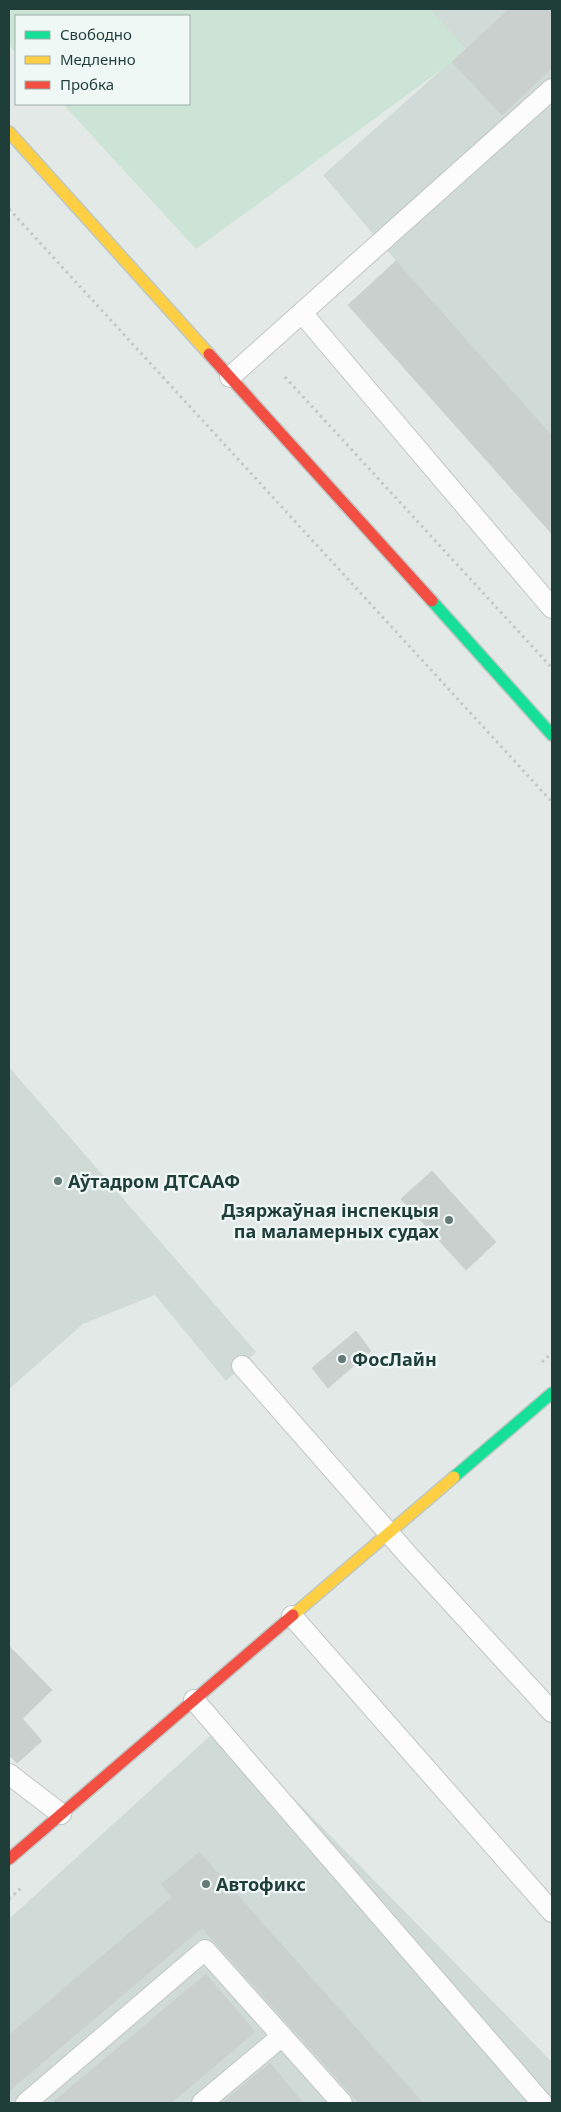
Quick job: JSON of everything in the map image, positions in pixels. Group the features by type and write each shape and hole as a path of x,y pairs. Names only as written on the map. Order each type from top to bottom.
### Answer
{"main road":[{"path":"9,132 552,735"},
{"path":"9,1859 552,1393"}],"lane":[{"path":"230,377 552,89"},
{"path":"302,313 552,608"},
{"path":"242,1366 388,1533 552,1712"},
{"path":"292,1616 552,1912"},
{"path":"194,1700 542,2103"},
{"path":"9,1774 60,1814"},
{"path":"26,2103 205,1950 342,2103"},
{"path":"202,2103 282,2036"}],"path":[{"path":"9,209 552,802"},
{"path":"285,377 552,668"}],"shaded area":[{"path":"429,9 552,9 552,532 348,305 396,261 323,175 465,49"},
{"name":"Аўтадром ДТСААФ","path":"9,1067 256,1352 226,1381 155,1295 83,1324 9,1389"},
{"path":"222,1725 552,2062 552,2103 9,2103 9,1919"}],"green space":[{"path":"9,9 429,9 466,49 452,62 196,249 64,105 190,105 190,15 15,15 15,52 9,45"}],"building":[{"path":"509,9 552,9 552,68 502,115 452,62"},
{"path":"396,261 552,436 552,534 348,305"},
{"name":"Дзяржаўная інспекцыя па маламерных судах","path":"432,1171 496,1242 466,1270 401,1199"},
{"name":"ФосЛайн","path":"356,1331 371,1351 328,1388 312,1368"},
{"path":"9,1646 52,1690 23,1718 9,1703"},
{"path":"9,1703 42,1741 17,1763 9,1755"},
{"path":"199,1852 242,1900 215,1925 171,1877"},
{"path":"171,1877 215,1925 242,1900 423,2103 359,2103 202,1928 9,2091 9,2035 172,1897 161,1884"},
{"path":"206,1974 255,2032 171,2103 52,2103"},
{"path":"270,2063 303,2103 222,2103"}],"traffic: fast":[{"path":"432,601 552,735"},
{"path":"454,1477 552,1393"}],"traffic: slow":[{"path":"9,132 209,354"},
{"path":"293,1615 454,1477"}],"traffic: jam":[{"path":"209,354 432,601"},
{"path":"9,1859 293,1615"}],"place":[{"name":"Аўтадром ДТСААФ","path":"58,1181"},
{"name":"Дзяржаўная інспекцыя па маламерных судах","path":"449,1220"},
{"name":"ФосЛайн","path":"342,1359"},
{"name":"Автофикс","path":"206,1884"}]}
